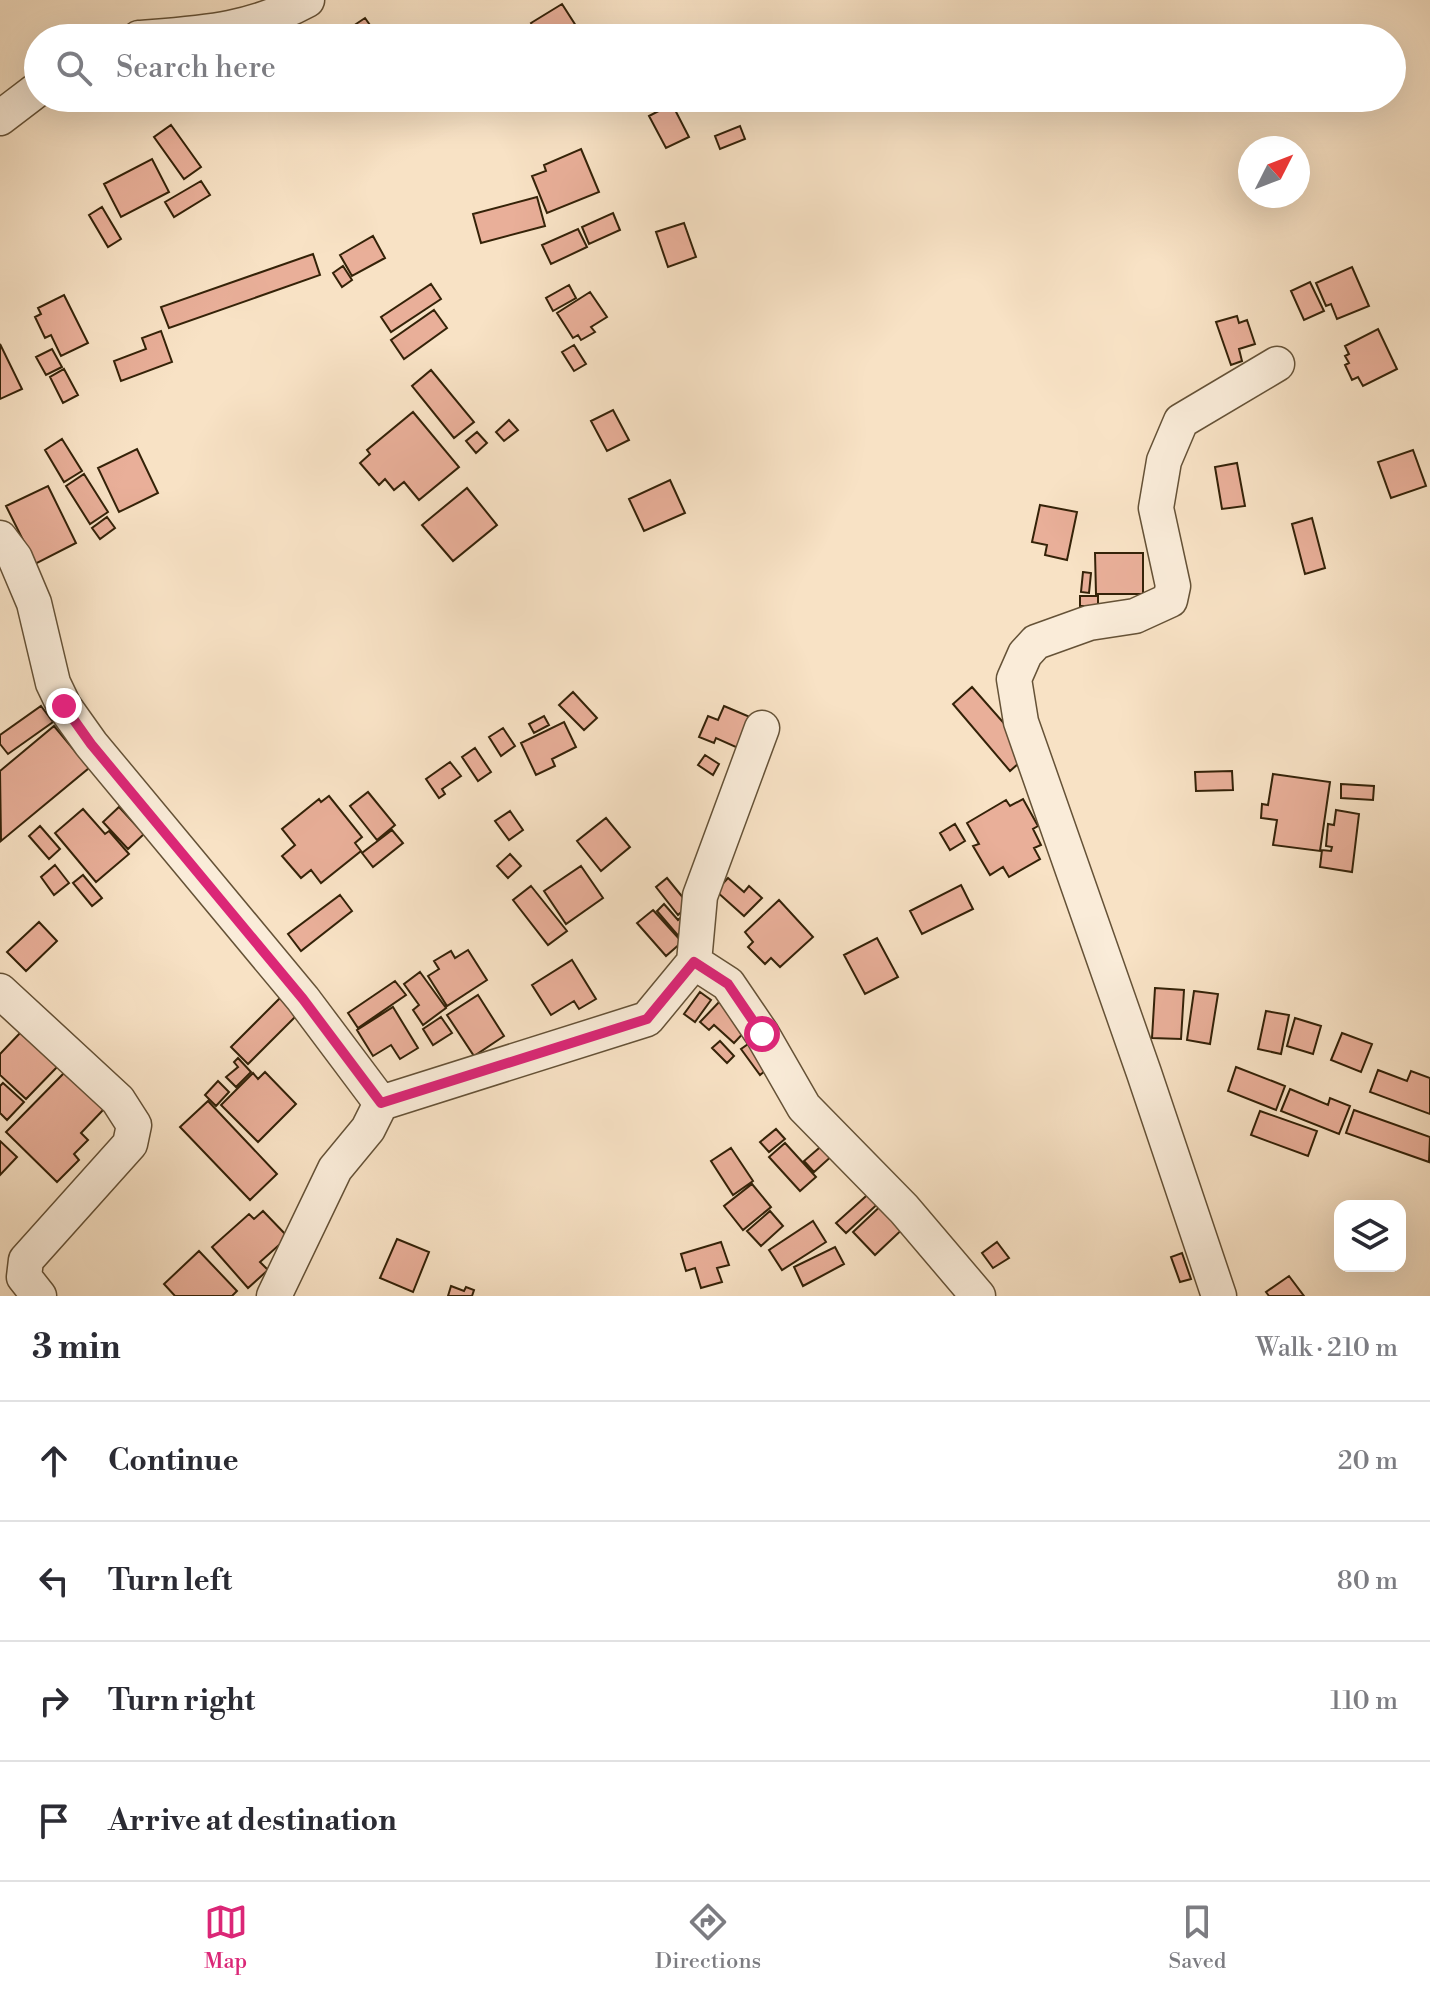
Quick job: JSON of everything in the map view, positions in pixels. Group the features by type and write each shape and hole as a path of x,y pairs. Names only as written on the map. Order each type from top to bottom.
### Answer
{"street":[{"path":"247,24 279,15 307,0"},
{"path":"0,118 24,100"},
{"path":"1219,1296 1021,722 1014,679 1025,654 1036,642 1089,623 1135,616 1170,600 1173,586 1156,508 1164,461 1181,421 1277,364"},
{"path":"0,538 15,558 34,603 53,683 64,706 91,744 303,999 381,1103"},
{"path":"274,1296 335,1169 368,1129 381,1103 647,1019 694,962 700,896 762,728"},
{"path":"694,962 728,984 762,1034 804,1107 904,1209 978,1296"},
{"path":"0,991 118,1100 134,1125 130,1144 26,1260 21,1277"}],"building":[{"path":"562,4 575,24 532,24"},
{"path":"657,112 676,112 689,137 666,148 649,116"},
{"path":"171,125 201,167 184,179 154,137"},
{"path":"740,126 745,139 720,149 715,136"},
{"path":"581,149 599,192 547,213 532,176 546,171 544,165"},
{"path":"152,159 169,192 121,217 104,184"},
{"path":"201,181 210,195 174,217 165,202"},
{"path":"537,197 545,226 481,243 473,214"},
{"path":"102,207 121,239 108,247 89,215"},
{"path":"613,213 620,230 589,244 582,227"},
{"path":"684,223 696,257 668,267 656,232"},
{"path":"578,229 587,247 551,264 542,245"},
{"path":"373,236 385,258 352,276 340,255"},
{"path":"313,254 320,275 169,328 161,307"},
{"path":"343,266 352,280 342,287 333,273"},
{"path":"1352,267 1369,306 1337,319 1331,304 1326,306 1316,283"},
{"path":"1310,282 1324,311 1304,320 1291,291"},
{"path":"431,284 441,299 391,332 381,317"},
{"path":"569,285 576,298 553,311 546,298"},
{"path":"590,292 607,317 591,327 595,332 581,340 578,335 573,338 557,313"},
{"path":"64,295 88,343 61,356 51,335 45,338 35,317 41,314 38,308"},
{"path":"434,310 447,328 404,359 391,340"},
{"path":"1237,316 1239,323 1247,320 1255,344 1239,349 1242,361 1231,365 1216,322"},
{"path":"1378,329 1397,369 1363,386 1358,377 1352,380 1345,365 1349,363 1345,356 1349,354 1345,346"},
{"path":"161,331 172,362 121,381 114,361 146,349 142,338"},
{"path":"0,344 22,389 0,399"},
{"path":"574,345 586,364 574,371 562,352"},
{"path":"52,349 62,367 46,375 36,357"},
{"path":"64,369 78,395 63,403 50,377"},
{"path":"431,370 474,422 454,438 412,386"},
{"path":"613,410 629,440 607,451 591,421"},
{"path":"413,412 459,467 419,500 404,482 394,490 385,479 379,485 360,463 370,454 367,450"},
{"path":"509,420 518,430 504,441 496,432"},
{"path":"477,432 487,443 476,453 466,441"},
{"path":"62,439 82,471 64,482 45,450"},
{"path":"137,449 158,493 119,512 98,468"},
{"path":"1413,450 1426,486 1391,498 1378,462"},
{"path":"1237,463 1245,506 1222,509 1215,467"},
{"path":"84,474 108,512 90,524 66,486"},
{"path":"670,480 685,513 644,531 629,499"},
{"path":"48,486 76,543 35,564 6,506"},
{"path":"467,488 497,525 453,561 422,525"},
{"path":"1040,505 1077,512 1067,560 1045,555 1047,545 1032,542"},
{"path":"107,517 115,528 100,539 92,528"},
{"path":"1312,518 1325,568 1305,574 1292,524"},
{"path":"1095,553 1143,553 1143,594 1096,594"},
{"path":"1083,572 1091,573 1089,593 1081,592"},
{"path":"1080,596 1098,596 1098,606 1080,606"},
{"path":"972,687 1030,753 1010,771 953,704"},
{"path":"573,692 597,718 584,730 559,705"},
{"path":"41,706 53,722 8,754 0,744 0,735"},
{"path":"724,706 750,717 738,748 716,738 714,743 699,737 708,716 718,720"},
{"path":"544,716 549,725 534,733 529,724"},
{"path":"564,722 576,747 552,759 555,766 536,775 521,743"},
{"path":"54,726 89,768 1,841 0,771"},
{"path":"503,728 515,746 501,756 489,737"},
{"path":"475,748 491,772 478,781 462,757"},
{"path":"705,755 719,764 713,775 698,765"},
{"path":"450,762 461,776 442,789 445,794 439,798 426,779"},
{"path":"1232,771 1233,790 1196,791 1195,772"},
{"path":"1273,774 1330,782 1320,851 1273,845 1277,820 1261,818 1262,804 1268,805"},
{"path":"1341,784 1374,786 1373,800 1341,798"},
{"path":"368,792 395,825 377,840 350,806"},
{"path":"329,796 362,837 355,843 361,851 321,883 311,870 301,878 282,856 295,845 282,829 319,799 321,802"},
{"path":"1023,799 1038,826 1033,829 1041,845 1034,848 1040,859 1009,877 1003,867 990,875 973,846 979,844 967,823 1006,800 1010,806"},
{"path":"119,807 144,834 128,849 103,822"},
{"path":"83,809 105,834 109,831 129,854 96,882 55,833"},
{"path":"1336,810 1359,814 1352,872 1320,867 1322,850 1331,851 1332,847 1326,846 1328,824 1334,825"},
{"path":"510,811 523,830 509,840 495,821"},
{"path":"606,818 630,847 601,871 577,841"},
{"path":"955,824 965,841 950,850 940,833"},
{"path":"40,826 60,849 49,859 29,836"},
{"path":"392,830 403,843 373,867 362,853"},
{"path":"510,854 521,866 508,878 497,866"},
{"path":"55,865 69,883 54,895 41,877"},
{"path":"581,866 603,898 566,924 544,891"},
{"path":"83,875 102,898 92,906 73,883"},
{"path":"667,878 689,905 678,915 656,887"},
{"path":"728,878 744,892 749,886 762,898 744,916 716,891"},
{"path":"961,885 973,909 922,934 910,911"},
{"path":"531,886 567,931 548,945 513,900"},
{"path":"340,895 352,911 301,951 288,934"},
{"path":"779,900 813,937 780,967 771,958 765,964 748,947 753,942 745,932"},
{"path":"664,904 678,920 688,911 681,939 657,911"},
{"path":"653,910 682,942 666,956 637,923"},
{"path":"39,922 57,941 26,971 7,952"},
{"path":"877,938 898,977 865,994 844,955"},
{"path":"468,950 487,980 447,1006 428,976 439,969 434,961 451,951 455,958"},
{"path":"572,960 596,999 579,1009 574,1001 551,1015 532,985"},
{"path":"420,972 446,1008 423,1025 413,1010 419,1005 404,984"},
{"path":"395,981 406,995 358,1028 348,1013"},
{"path":"1155,988 1184,990 1181,1039 1152,1038"},
{"path":"1194,991 1218,994 1210,1044 1187,1040"},
{"path":"700,992 711,1000 695,1022 684,1014"},
{"path":"478,995 504,1036 474,1056 447,1015"},
{"path":"280,998 297,1015 248,1064 231,1047"},
{"path":"722,999 750,1026 734,1043 714,1025 709,1030 700,1022"},
{"path":"393,1007 418,1048 400,1059 391,1045 373,1056 357,1030"},
{"path":"1266,1011 1289,1015 1281,1054 1258,1049"},
{"path":"441,1017 452,1033 433,1045 423,1029"},
{"path":"1295,1018 1321,1026 1313,1054 1287,1046"},
{"path":"22,1031 59,1065 26,1099 0,1075 0,1054"},
{"path":"1342,1033 1372,1044 1361,1072 1331,1060"},
{"path":"754,1040 771,1066 760,1075 741,1049"},
{"path":"720,1041 734,1056 727,1063 712,1048"},
{"path":"238,1058 251,1072 236,1087 226,1077 238,1067 234,1062"},
{"path":"1236,1067 1285,1086 1276,1110 1228,1091"},
{"path":"1378,1070 1407,1081 1411,1071 1430,1078 1430,1114 1370,1092"},
{"path":"65,1072 104,1109 81,1133 88,1140 74,1154 79,1160 57,1182 6,1132"},
{"path":"265,1072 296,1104 258,1142 221,1105 253,1073 258,1079"},
{"path":"218,1081 229,1092 216,1106 205,1095"},
{"path":"3,1083 24,1102 7,1120 0,1113 0,1086"},
{"path":"1290,1089 1328,1105 1330,1098 1350,1106 1339,1134 1281,1111"},
{"path":"208,1101 277,1174 250,1200 180,1127"},
{"path":"1354,1110 1430,1137 1429,1162 1346,1133"},
{"path":"1260,1111 1317,1131 1308,1156 1251,1135"},
{"path":"776,1129 785,1139 769,1152 760,1142"},
{"path":"0,1141 17,1157 0,1175"},
{"path":"785,1143 816,1177 800,1191 769,1157"},
{"path":"825,1143 834,1154 814,1172 804,1161"},
{"path":"731,1148 753,1181 733,1195 711,1161"},
{"path":"752,1184 771,1207 743,1230 724,1206"},
{"path":"874,1189 883,1199 846,1233 836,1223"},
{"path":"888,1199 909,1223 875,1255 853,1232"},
{"path":"263,1211 288,1237 260,1262 268,1270 248,1288 212,1247 249,1214 254,1219"},
{"path":"770,1211 783,1226 761,1246 747,1231"},
{"path":"813,1221 826,1242 782,1270 769,1250"},
{"path":"397,1239 429,1252 413,1292 380,1278"},
{"path":"721,1242 729,1265 717,1268 722,1282 701,1288 695,1268 686,1271 681,1254"},
{"path":"997,1242 1009,1258 993,1268 982,1253"},
{"path":"835,1247 844,1264 803,1286 794,1267"},
{"path":"199,1251 237,1291 232,1296 175,1296 164,1284"},
{"path":"1182,1253 1191,1279 1180,1282 1171,1257"},
{"path":"1289,1276 1304,1296 1269,1296 1266,1292"},
{"path":"451,1286 464,1291 466,1287 474,1290 472,1296 448,1296"}],"route":[{"path":"64,706 91,744 303,999 381,1103 647,1019 694,962 728,984 762,1034"}]}
